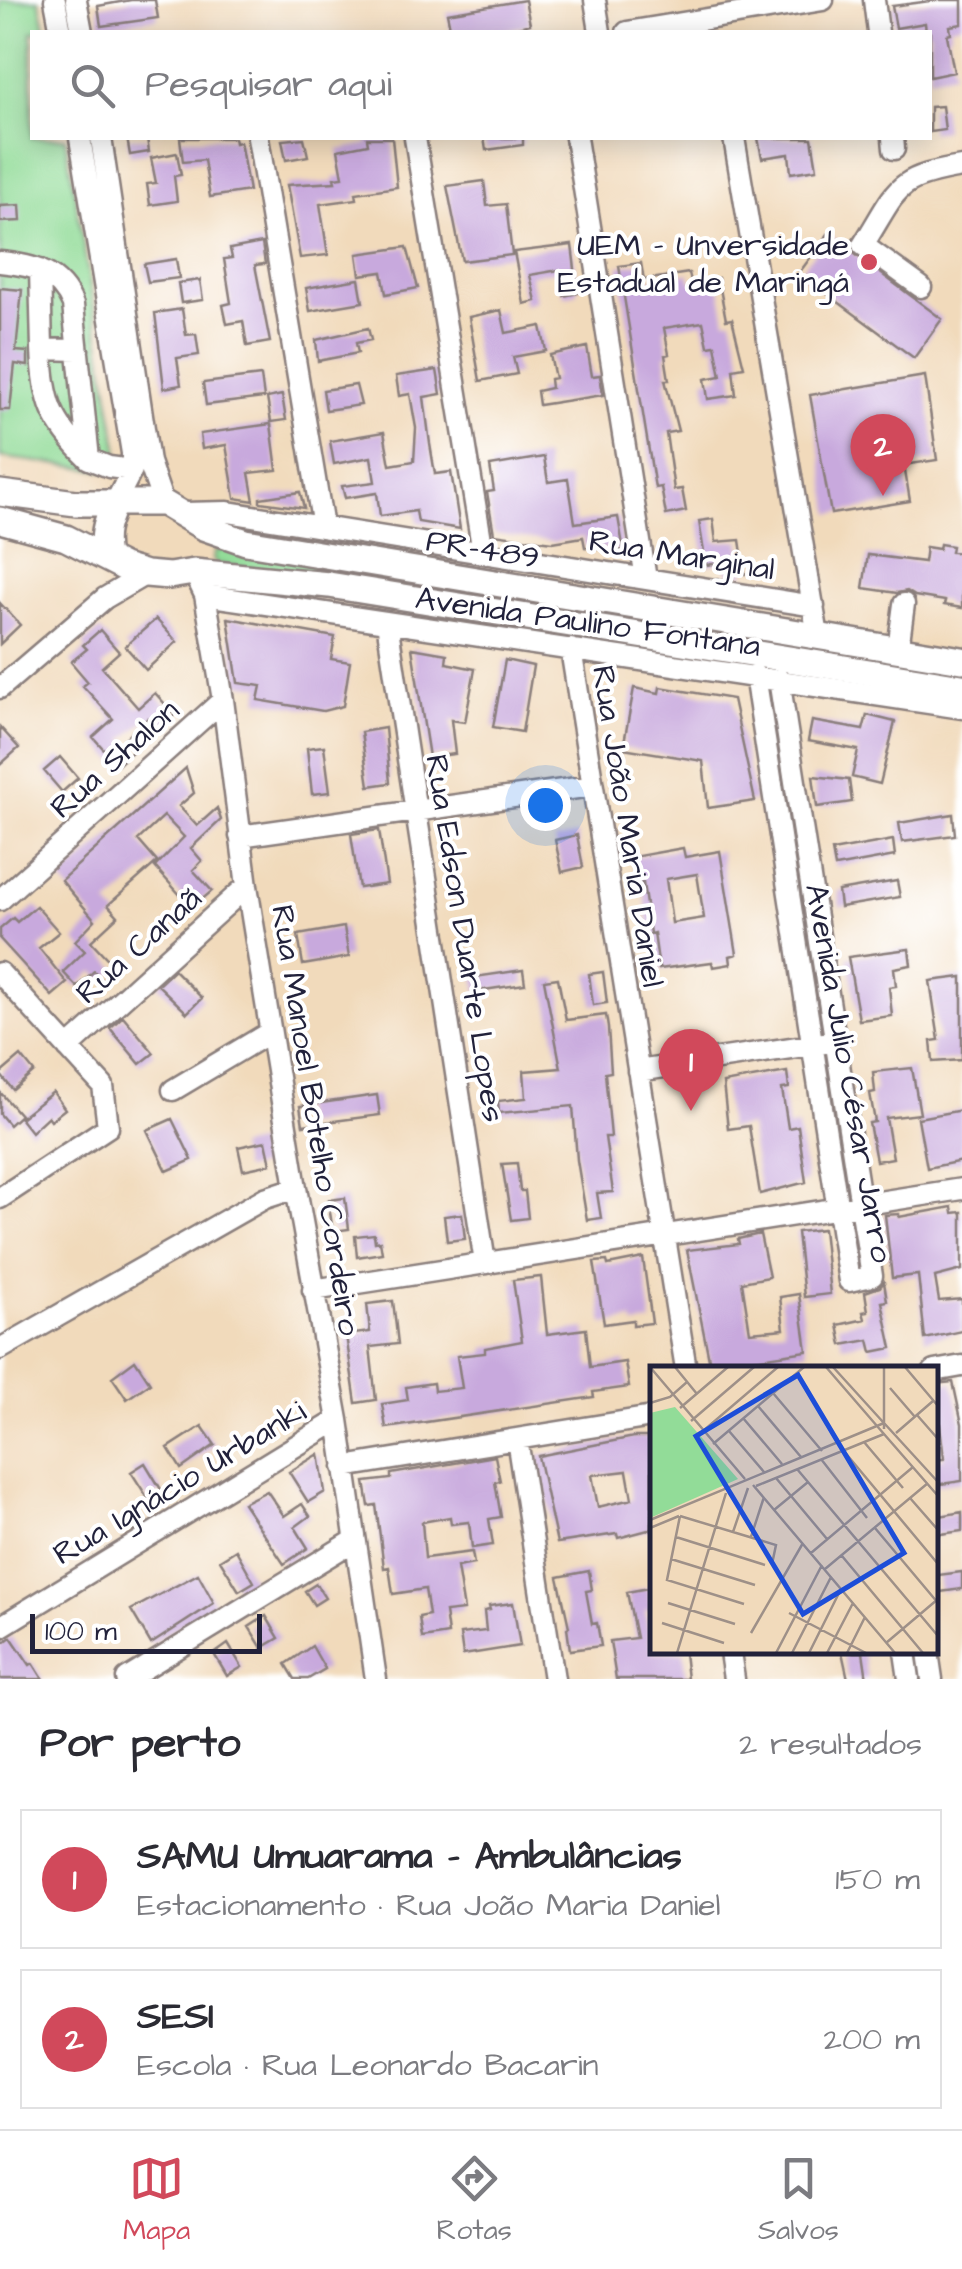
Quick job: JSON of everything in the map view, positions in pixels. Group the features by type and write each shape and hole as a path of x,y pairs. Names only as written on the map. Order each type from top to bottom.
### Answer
{"main road":[{"name":"PR-489","path":"0,494 183,514 246,542 962,660"},
{"path":"106,557 105,522 114,505"},
{"path":"183,514 204,544 200,584"},
{"name":"PR-489","path":"0,520 44,530 123,567 200,584 328,585 962,687"}],"street":[{"path":"55,0 61,30"},
{"path":"76,0 82,30"},
{"path":"595,0 600,30"},
{"path":"652,30 714,25 823,0"},
{"path":"874,0 878,30"},
{"path":"80,140 132,453 132,470 114,505"},
{"path":"100,140 149,462 183,514"},
{"path":"258,140 323,527"},
{"path":"415,140 483,552"},
{"path":"576,140 646,579"},
{"path":"734,140 818,636"},
{"path":"921,287 863,245 902,186 920,174 957,172"},
{"path":"0,262 40,270 68,293 73,305 88,459"},
{"path":"40,270 42,349 55,422 88,459 132,470"},
{"path":"42,349 78,350"},
{"name":"Rua Marginal","path":"183,514 228,512 814,606"},
{"path":"0,688 104,598 146,574"},
{"name":"Avenida Paulino Fontana","path":"200,584 386,622 962,708"},
{"name":"Rua Manoel Botelho Cordeiro","path":"200,584 223,700 270,1032 338,1420 369,1675"},
{"path":"898,650 904,604"},
{"name":"Rua Edson Duarte Lopes","path":"386,622 485,1263"},
{"name":"Rua João Maria Daniel","path":"571,648 686,1366"},
{"name":"Avenida Julio César Jarro","path":"756,676 848,1281 872,1276 780,679"},
{"name":"Rua Shalon","path":"0,900 223,700"},
{"path":"240,836 592,786"},
{"name":"Rua Canaã","path":"68,1048 248,886"},
{"path":"0,974 103,1086 108,1128 0,1198"},
{"path":"173,1090 270,1032"},
{"path":"638,1071 835,1041"},
{"path":"0,1349 265,1198 296,1188"},
{"path":"314,1290 962,1189"},
{"path":"937,1370 962,1366"},
{"path":"344,1466 650,1417"},
{"name":"Rua Ignácio Urbanki","path":"0,1627 338,1420"},
{"path":"516,1439 554,1679"},
{"path":"127,1679 355,1540"},
{"path":"730,1654 734,1679"},
{"path":"905,1654 910,1679"},
{"path":"928,1654 932,1679"}],"green space":[{"path":"0,0 39,0 46,30 30,30 30,140 65,140 118,449 115,472 0,457"},
{"path":"224,549 962,664 962,675 218,564 213,559 215,551"},
{"path":"764,698 772,698 823,1024 815,1026"},
{"path":"828,1048 850,1196 841,1198 819,1049"}],"building":[{"path":"155,0 158,18 101,26 98,6"},
{"path":"525,0 530,24 508,30 451,30 447,13"},
{"path":"962,0 962,24 950,26 951,34 947,35 954,72 932,77 932,30 926,30 925,23 896,28 892,6"},
{"path":"942,106 945,130 932,132 932,107"},
{"path":"127,140 147,140 149,152 130,155"},
{"path":"180,140 240,142 249,191 210,197 204,160 183,162"},
{"path":"282,140 304,140 308,156 286,160"},
{"path":"367,140 392,140 397,187 356,193 357,199 320,204 328,255 300,258 287,185 335,182 334,178 343,177 338,150 368,144"},
{"path":"484,140 523,140 523,145 486,150"},
{"path":"758,140 812,140 817,169 791,173 789,154 762,158"},
{"path":"177,153 181,175 174,176 177,201 150,205 147,184 156,183 151,158"},
{"path":"484,181 487,206 506,204 512,255 462,261 447,186"},
{"path":"20,205 21,221 0,222 0,206"},
{"path":"828,234 942,319 914,358 799,273"},
{"path":"262,243 265,264 255,265 270,342 247,346 243,321 227,324 223,305 231,303 224,259 232,258 230,249"},
{"path":"572,245 578,293 564,296 559,270 530,275 536,301 524,304 514,252"},
{"path":"407,247 418,288 386,294 382,272 360,275 357,254"},
{"path":"176,259 179,278 148,282 144,264"},
{"path":"641,263 644,280 689,273 691,282 718,278 726,320 732,319 744,367 733,369 736,395 708,399 705,379 721,376 715,345 708,346 703,322 664,328 669,354 665,355 669,380 665,380 678,431 666,433 674,490 682,489 686,511 666,515 661,487 655,488 619,266"},
{"path":"359,279 363,302 310,311 306,288"},
{"path":"200,280 203,300 181,303 178,283"},
{"path":"0,288 22,290 16,351 28,352 28,366 15,364 10,410 0,410"},
{"path":"182,309 186,335 196,334 199,355 177,358 181,385 164,388 155,313"},
{"path":"501,310 506,333 541,326 546,351 513,357 517,374 480,381 469,317"},
{"path":"368,328 371,340 356,343 358,353 318,361 316,340"},
{"path":"587,347 592,376 600,375 603,395 539,405 537,391 551,388 550,379 555,378 550,355"},
{"path":"437,370 441,394 424,397 430,444 435,474 451,472 460,529 418,522 416,511 380,516 377,493 345,498 342,486 375,482 371,457 334,464 330,441 384,432 390,465 414,461 416,428 410,394 399,396 396,376"},
{"path":"261,376 264,398 206,405 203,383"},
{"path":"925,376 937,460 904,465 910,501 831,514 810,395"},
{"path":"356,385 361,405 326,410 323,390"},
{"path":"282,395 286,420 271,422 267,398"},
{"path":"271,424 277,470 249,473 254,501 235,498 226,445 202,449 200,434"},
{"path":"544,457 548,482 568,479 575,523 618,517 624,551 585,547 583,537 553,542 494,534 487,492 494,491 490,466"},
{"path":"300,492 304,508 260,502 260,498"},
{"path":"713,519 716,542 740,540 745,574 727,573 726,562 706,565 699,521"},
{"path":"940,544 952,546 951,552 962,553 962,608 907,591 863,588 868,555 924,562 926,547 939,549"},
{"path":"0,603 20,625 0,644"},
{"path":"228,618 335,637 331,659 350,662 343,706 323,711 258,700 261,686 238,683"},
{"path":"156,619 177,642 146,670 125,646"},
{"path":"100,630 119,652 102,667 138,708 155,693 175,715 159,729 148,718 124,739 134,750 118,765 93,737 113,719 83,686 88,682 71,662 87,649 83,645"},
{"path":"412,648 447,654 446,663 475,669 465,722 451,720 455,754 429,757"},
{"path":"505,660 533,666 522,732 493,727"},
{"path":"660,687 733,699 755,801 708,808 703,761 623,748 634,688 659,693"},
{"path":"867,715 895,722 880,784 852,777 858,750 808,741 812,721 863,730"},
{"path":"0,727 19,748 0,765"},
{"path":"385,728 390,783 369,786 361,732"},
{"path":"324,746 330,792 312,794 307,748"},
{"path":"60,757 78,778 62,792 44,771"},
{"path":"186,768 194,793 179,806 197,826 217,808 221,820 191,848 202,861 193,870 212,891 192,908 155,867 184,837 164,816 138,840 157,862 108,905 118,916 91,941 117,969 103,981 94,971 77,987 63,972 85,951 75,941 95,920 61,880"},
{"path":"813,776 849,780 852,802 817,807"},
{"path":"953,814 955,835 902,842 899,823"},
{"path":"379,830 387,884 359,888 351,834"},
{"path":"577,835 583,867 562,872 555,840"},
{"path":"893,840 895,856 835,867 832,851"},
{"path":"683,848 685,857 720,851 737,954 730,956 731,964 713,967 712,962 659,969 643,883 637,884 633,857","holes":["697,874 704,918 672,923 666,879"]},
{"path":"897,881 900,897 840,907 838,891"},
{"path":"36,906 59,932 39,948 67,983 52,996 0,939 0,929 13,918 17,922"},
{"path":"344,927 349,957 303,965 298,935"},
{"path":"909,949 911,965 894,968 896,986 889,987 892,1016 859,1020 848,957"},
{"path":"174,970 202,998 187,1013 158,985"},
{"path":"523,970 525,984 477,991 475,977"},
{"path":"603,972 607,1003 593,1005 589,974"},
{"path":"962,977 962,1060 933,1062 931,1041 939,1040 930,981"},
{"path":"558,978 566,1020 606,1015 611,1072 605,1073 611,1137 605,1137 613,1192 597,1193 601,1218 587,1220 573,1106 499,1113 498,1101 526,1098 524,1071 561,1068 544,980"},
{"path":"123,1016 154,1053 140,1064 110,1028"},
{"path":"21,1056 34,1072 13,1090 0,1074"},
{"path":"912,1068 920,1114 886,1118 893,1158 876,1161 869,1123 875,1122 870,1093 875,1092 873,1072"},
{"path":"787,1072 789,1088 782,1089 788,1128 798,1126 806,1182 760,1194 749,1126 728,1129 723,1083"},
{"path":"0,1092 20,1115 9,1125 0,1114"},
{"path":"53,1092 65,1109 51,1120 48,1116 31,1132 20,1118"},
{"path":"377,1095 380,1115 303,1125 300,1106"},
{"path":"962,1110 962,1161 927,1168 918,1118"},
{"path":"172,1119 192,1160 167,1171 147,1130"},
{"path":"266,1141 271,1164 243,1170 238,1147"},
{"path":"517,1163 528,1218 511,1220 502,1164"},
{"path":"345,1198 349,1229 333,1231 328,1200"},
{"path":"952,1207 953,1213 962,1212 962,1270 935,1277 939,1301 962,1299 962,1331 925,1339 918,1275 892,1278 885,1215 899,1217"},
{"path":"462,1214 465,1239 447,1241 444,1216"},
{"path":"823,1229 830,1294 804,1297 797,1232"},
{"path":"374,1234 382,1253 357,1257 355,1236"},
{"path":"760,1234 769,1277 742,1282 750,1332 784,1329 780,1297 799,1294 807,1351 748,1360 749,1364 741,1366 710,1366 687,1250 739,1244 738,1239"},
{"path":"643,1258 652,1323 633,1325 633,1320 604,1324 594,1262 607,1261 608,1265"},
{"path":"541,1277 547,1334 586,1329 590,1367 625,1362 629,1387 593,1392 594,1397 386,1428 382,1404 408,1400 406,1387 433,1383 434,1391 462,1388 457,1356 485,1353 485,1348 522,1341 513,1280"},
{"path":"884,1282 887,1301 882,1302 892,1348 872,1352 869,1340 842,1345 838,1325 865,1319 865,1292"},
{"path":"393,1301 398,1344 370,1347 376,1400 356,1403 346,1335 370,1332 367,1304"},
{"path":"135,1360 150,1383 127,1399 112,1377"},
{"path":"953,1382 962,1424 962,1481 937,1485 937,1460 944,1459 937,1417 937,1384"},
{"path":"202,1426 215,1445 181,1469 168,1448"},
{"path":"650,1437 650,1530 618,1538 617,1534 557,1543 538,1456","holes":["627,1471 632,1499 598,1507 592,1475"]},
{"path":"319,1454 325,1492 308,1502 289,1472"},
{"path":"495,1456 501,1517 489,1519 493,1545 472,1548 469,1522 451,1524 450,1517 422,1522 425,1558 472,1552 474,1564 457,1567 464,1610 445,1612 448,1634 422,1638 419,1617 429,1615 425,1589 393,1594 389,1567 384,1568 376,1505 369,1506 365,1482"},
{"path":"145,1463 162,1491 149,1500 131,1472"},
{"path":"267,1491 284,1516 302,1504 310,1516 295,1527 308,1548 284,1564 243,1503"},
{"path":"962,1512 962,1531 937,1535 937,1516"},
{"path":"236,1550 254,1582 239,1591 220,1560"},
{"path":"589,1571 592,1590 586,1591 601,1646 570,1650 558,1577"},
{"path":"962,1572 962,1589 940,1592 938,1575"},
{"path":"198,1574 214,1603 151,1644 131,1610"},
{"path":"316,1584 325,1598 314,1605 305,1591"},
{"path":"648,1588 650,1609 645,1610 650,1654 684,1654 687,1679 616,1679 610,1641 636,1638 627,1592"},
{"path":"513,1603 520,1646 463,1655 460,1634 486,1631 484,1611 490,1610 489,1606"},
{"path":"266,1616 279,1638 262,1648 249,1627"},
{"path":"11,1637 43,1679 0,1679 0,1645"},
{"path":"228,1644 242,1667 227,1676 214,1654"},
{"path":"312,1646 325,1669 308,1679 295,1679 286,1664"},
{"path":"842,1654 863,1654 867,1679 848,1679"}],"place":[{"name":"UEM - Unversidade Estadual de Maringá","path":"869,262"},
{"name":"SESI","path":"883,496"},
{"name":"SAMU Umuarama - Ambulâncias","path":"691,1111"}]}
